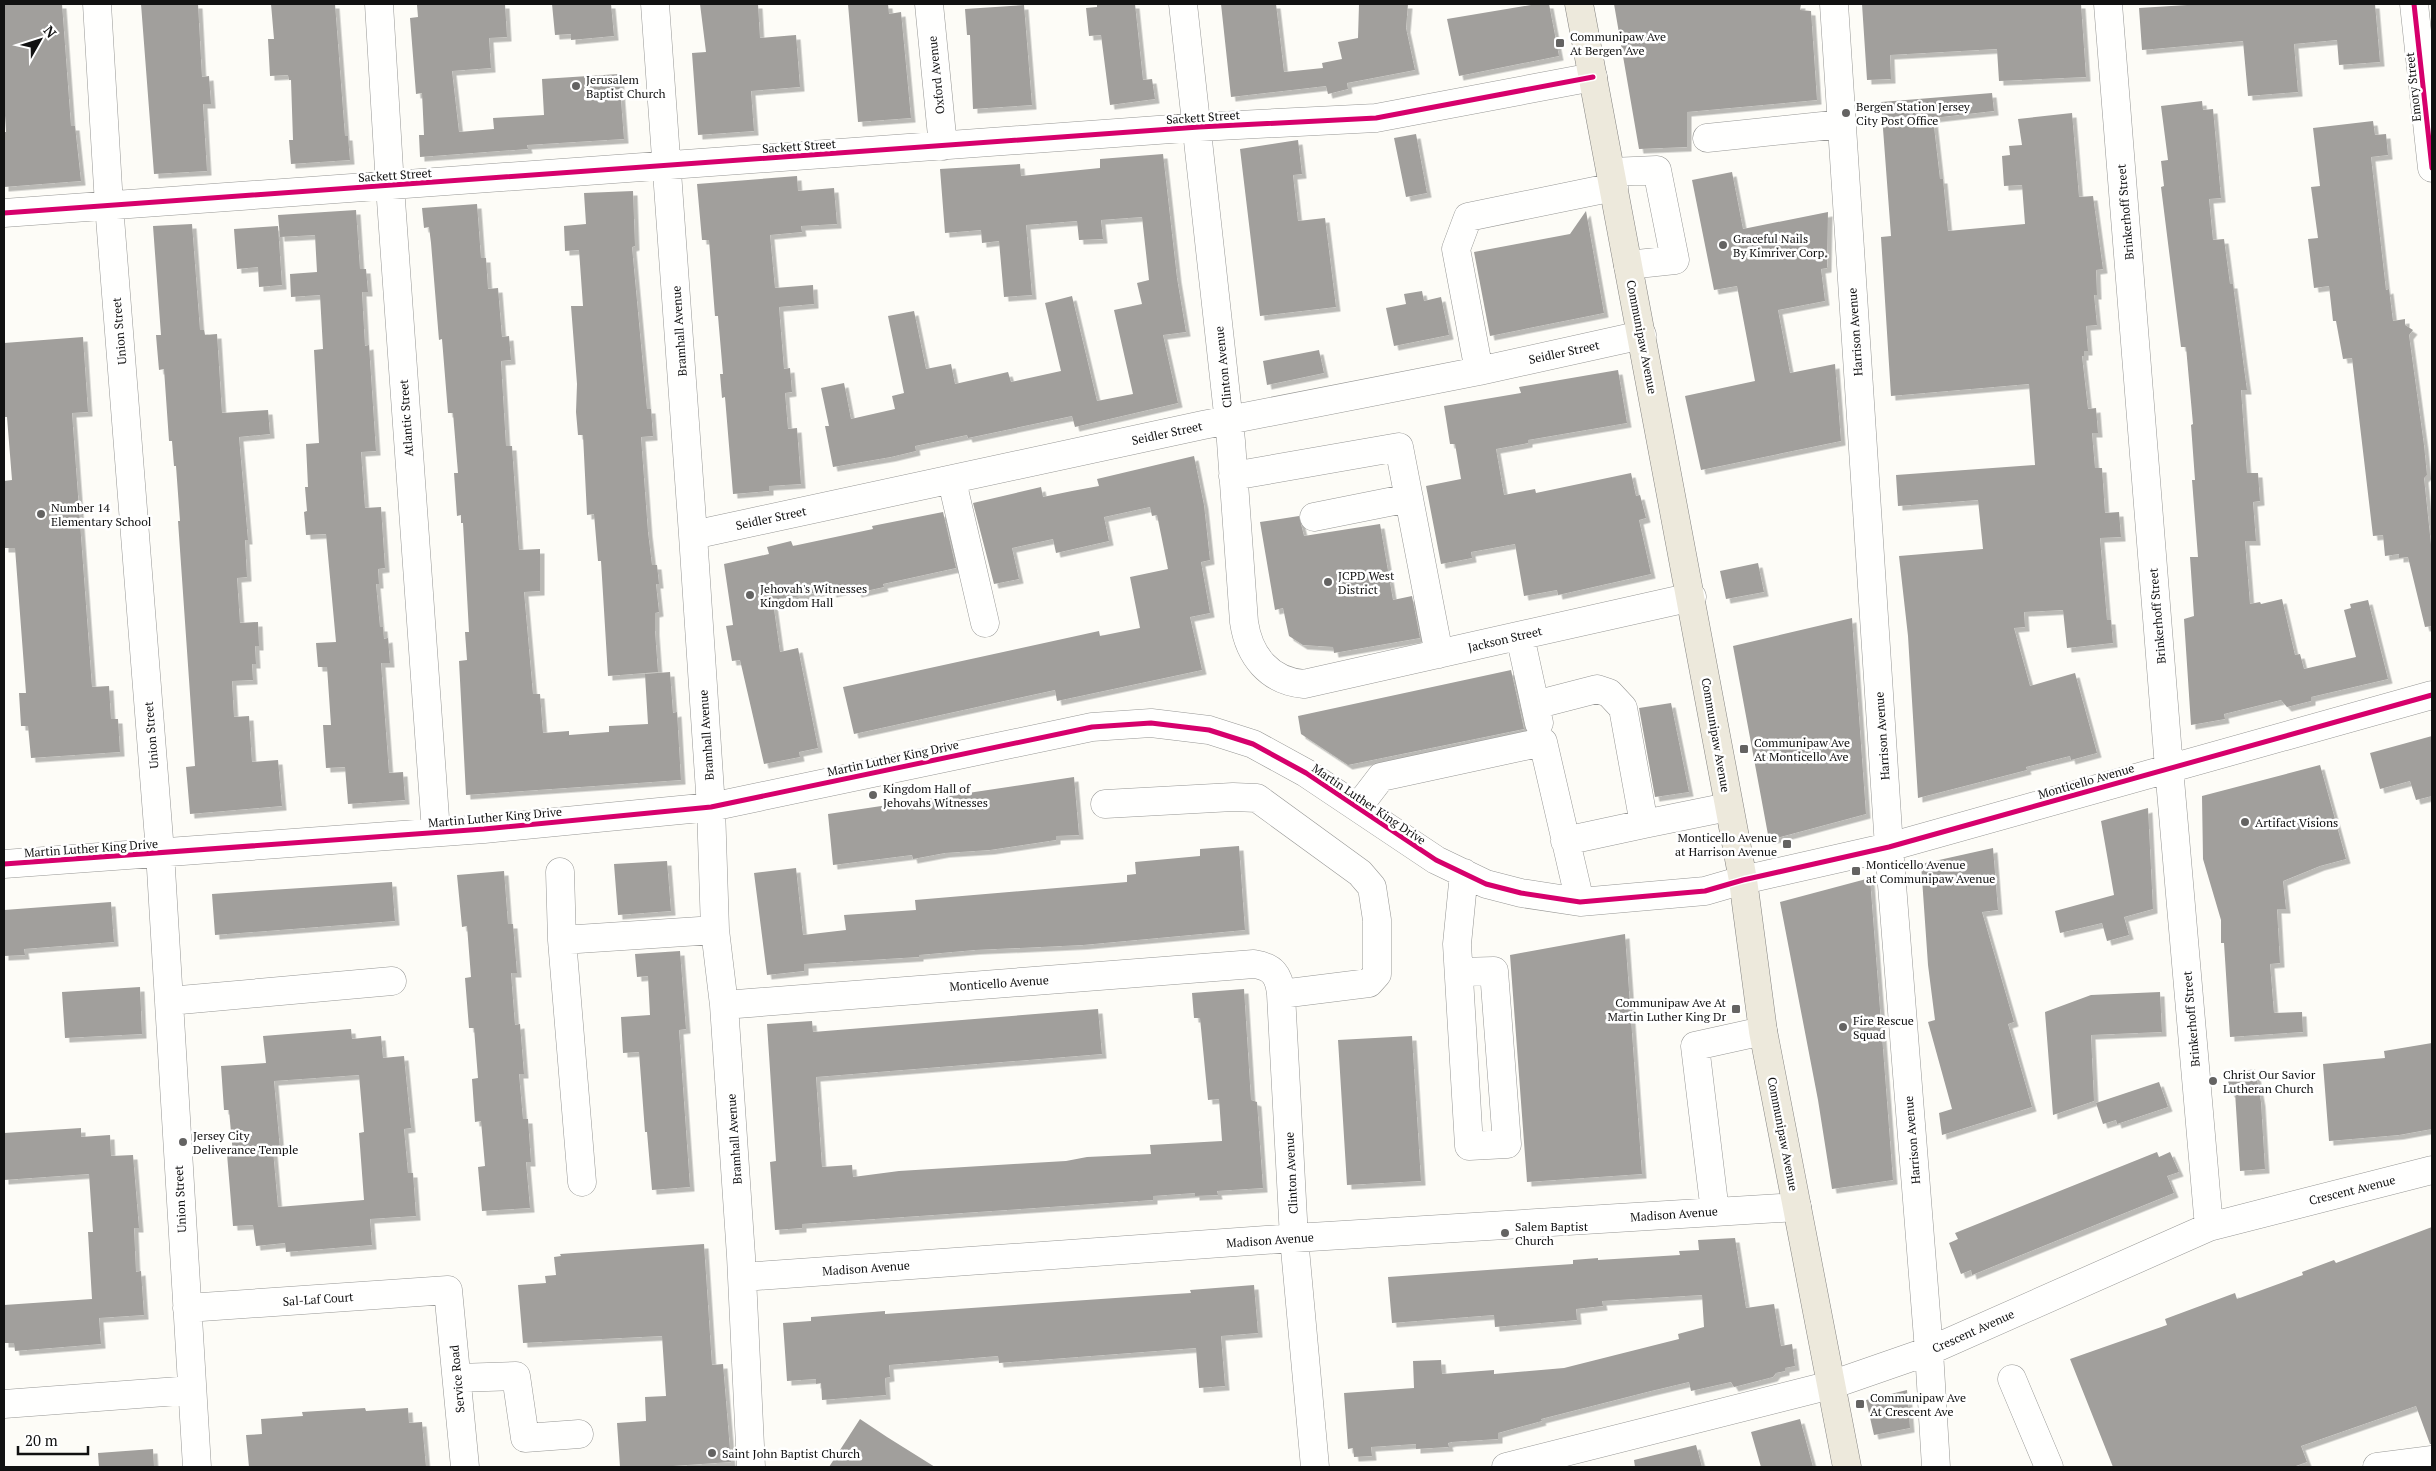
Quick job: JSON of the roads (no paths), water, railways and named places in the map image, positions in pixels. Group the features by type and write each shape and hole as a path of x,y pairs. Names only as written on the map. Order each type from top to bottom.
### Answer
{"main road":[{"name":"Communipaw Avenue","path":"1579,4 1692,598 1728,807 1743,880 1763,1032 1847,1467"}],"street":[{"name":"Union Street","path":"97,4 109,205 160,852 197,1467"},
{"name":"Atlantic Street","path":"379,4 390,186 436,832"},
{"name":"Bramhall Avenue","path":"655,4 694,535 711,807 716,930 724,1005 743,1277 751,1467"},
{"name":"Oxford Avenue","path":"929,4 943,146"},
{"name":"Clinton Avenue","path":"1184,4 1199,127 1229,420 1247,637 1254,656 1279,678 1290,683 1319,682"},
{"name":"Harrison Avenue","path":"1834,4 1889,847 1929,1351 1936,1467"},
{"name":"Brinkerhoff Street","path":"2108,4 2169,768 2210,1227"},
{"name":"Emory Street","path":"2414,4 2432,168"},
{"name":"Sackett Street","path":"4,213 1199,127 1376,118 1593,77"},
{"path":"1707,138 1842,124"},
{"path":"1479,371 1456,249 1468,217 1657,170 1675,260 1628,265"},
{"name":"Seidler Street","path":"694,535 1229,420 1479,371 1642,335"},
{"path":"1233,476 1399,448 1439,654"},
{"path":"952,481 985,623"},
{"path":"1314,517 1409,498"},
{"name":"Jackson Street","path":"1319,682 1692,598"},
{"path":"1520,636 1580,902"},
{"path":"1535,705 1597,689 1609,693 1623,708 1644,824"},
{"name":"Monticello Avenue","path":"1743,880 1889,847 2432,695"},
{"name":"Martin Luther King Drive","path":"4,864 436,832 711,807 1092,728 1151,723 1209,730 1253,744 1306,773 1429,856 1486,884 1521,893 1580,902 1705,891 1743,880"},
{"path":"1358,807 1381,777 1543,742"},
{"path":"1105,804 1233,796 1257,798 1360,872 1372,886 1377,920 1377,974 1369,983 1277,982"},
{"path":"1565,842 1728,807"},
{"path":"560,872 562,940 582,1182"},
{"path":"1459,972 1494,970 1507,1144 1469,1146 1457,944 1464,873"},
{"path":"562,940 716,930"},
{"name":"Monticello Avenue","path":"724,1005 1254,964 1265,966 1277,982"},
{"path":"169,1001 392,981"},
{"name":"Clinton Avenue","path":"1277,982 1294,1238 1315,1467"},
{"path":"1715,1212 1695,1046 1763,1032"},
{"name":"Crescent Avenue","path":"1506,1467 1581,1458 1831,1385 1929,1351 2210,1227 2432,1170"},
{"name":"Madison Avenue","path":"743,1277 1294,1238 1797,1207"},
{"name":"Sal-Laf Court","path":"187,1308 448,1290"},
{"name":"Service Road","path":"448,1290 465,1467"},
{"path":"457,1378 516,1376 525,1438 579,1434"},
{"path":"2012,1379 2049,1467"},
{"path":"4,1404 192,1390"},
{"path":"2377,1467 2432,1460"}],"place":[{"name":"Communipaw Ave At Bergen Ave","path":"1560,43"},
{"name":"Jerusalem Baptist Church","path":"576,86"},
{"name":"Bergen Station Jersey City Post Office","path":"1846,113"},
{"name":"Graceful Nails By Kimriver Corp.","path":"1723,245"},
{"name":"Number 14 Elementary School","path":"41,514"},
{"name":"JCPD West District","path":"1328,582"},
{"name":"Jehovah's Witnesses Kingdom Hall","path":"750,595"},
{"name":"Communipaw Ave At Monticello Ave","path":"1744,749"},
{"name":"Kingdom Hall of Jehovahs Witnesses","path":"873,795"},
{"name":"Artifact Visions","path":"2245,822"},
{"name":"Monticello Avenue at Harrison Avenue","path":"1787,844"},
{"name":"Monticello Avenue at Communipaw Avenue","path":"1856,871"},
{"name":"Communipaw Ave At Martin Luther King Dr","path":"1736,1009"},
{"name":"Fire Rescue Squad","path":"1843,1027"},
{"name":"Christ Our Savior Lutheran Church","path":"2213,1081"},
{"name":"Jersey City Deliverance Temple","path":"183,1142"},
{"name":"Salem Baptist Church","path":"1505,1233"},
{"name":"Communipaw Ave At Crescent Ave","path":"1860,1404"},
{"name":"Saint John Baptist Church","path":"712,1453"}]}
